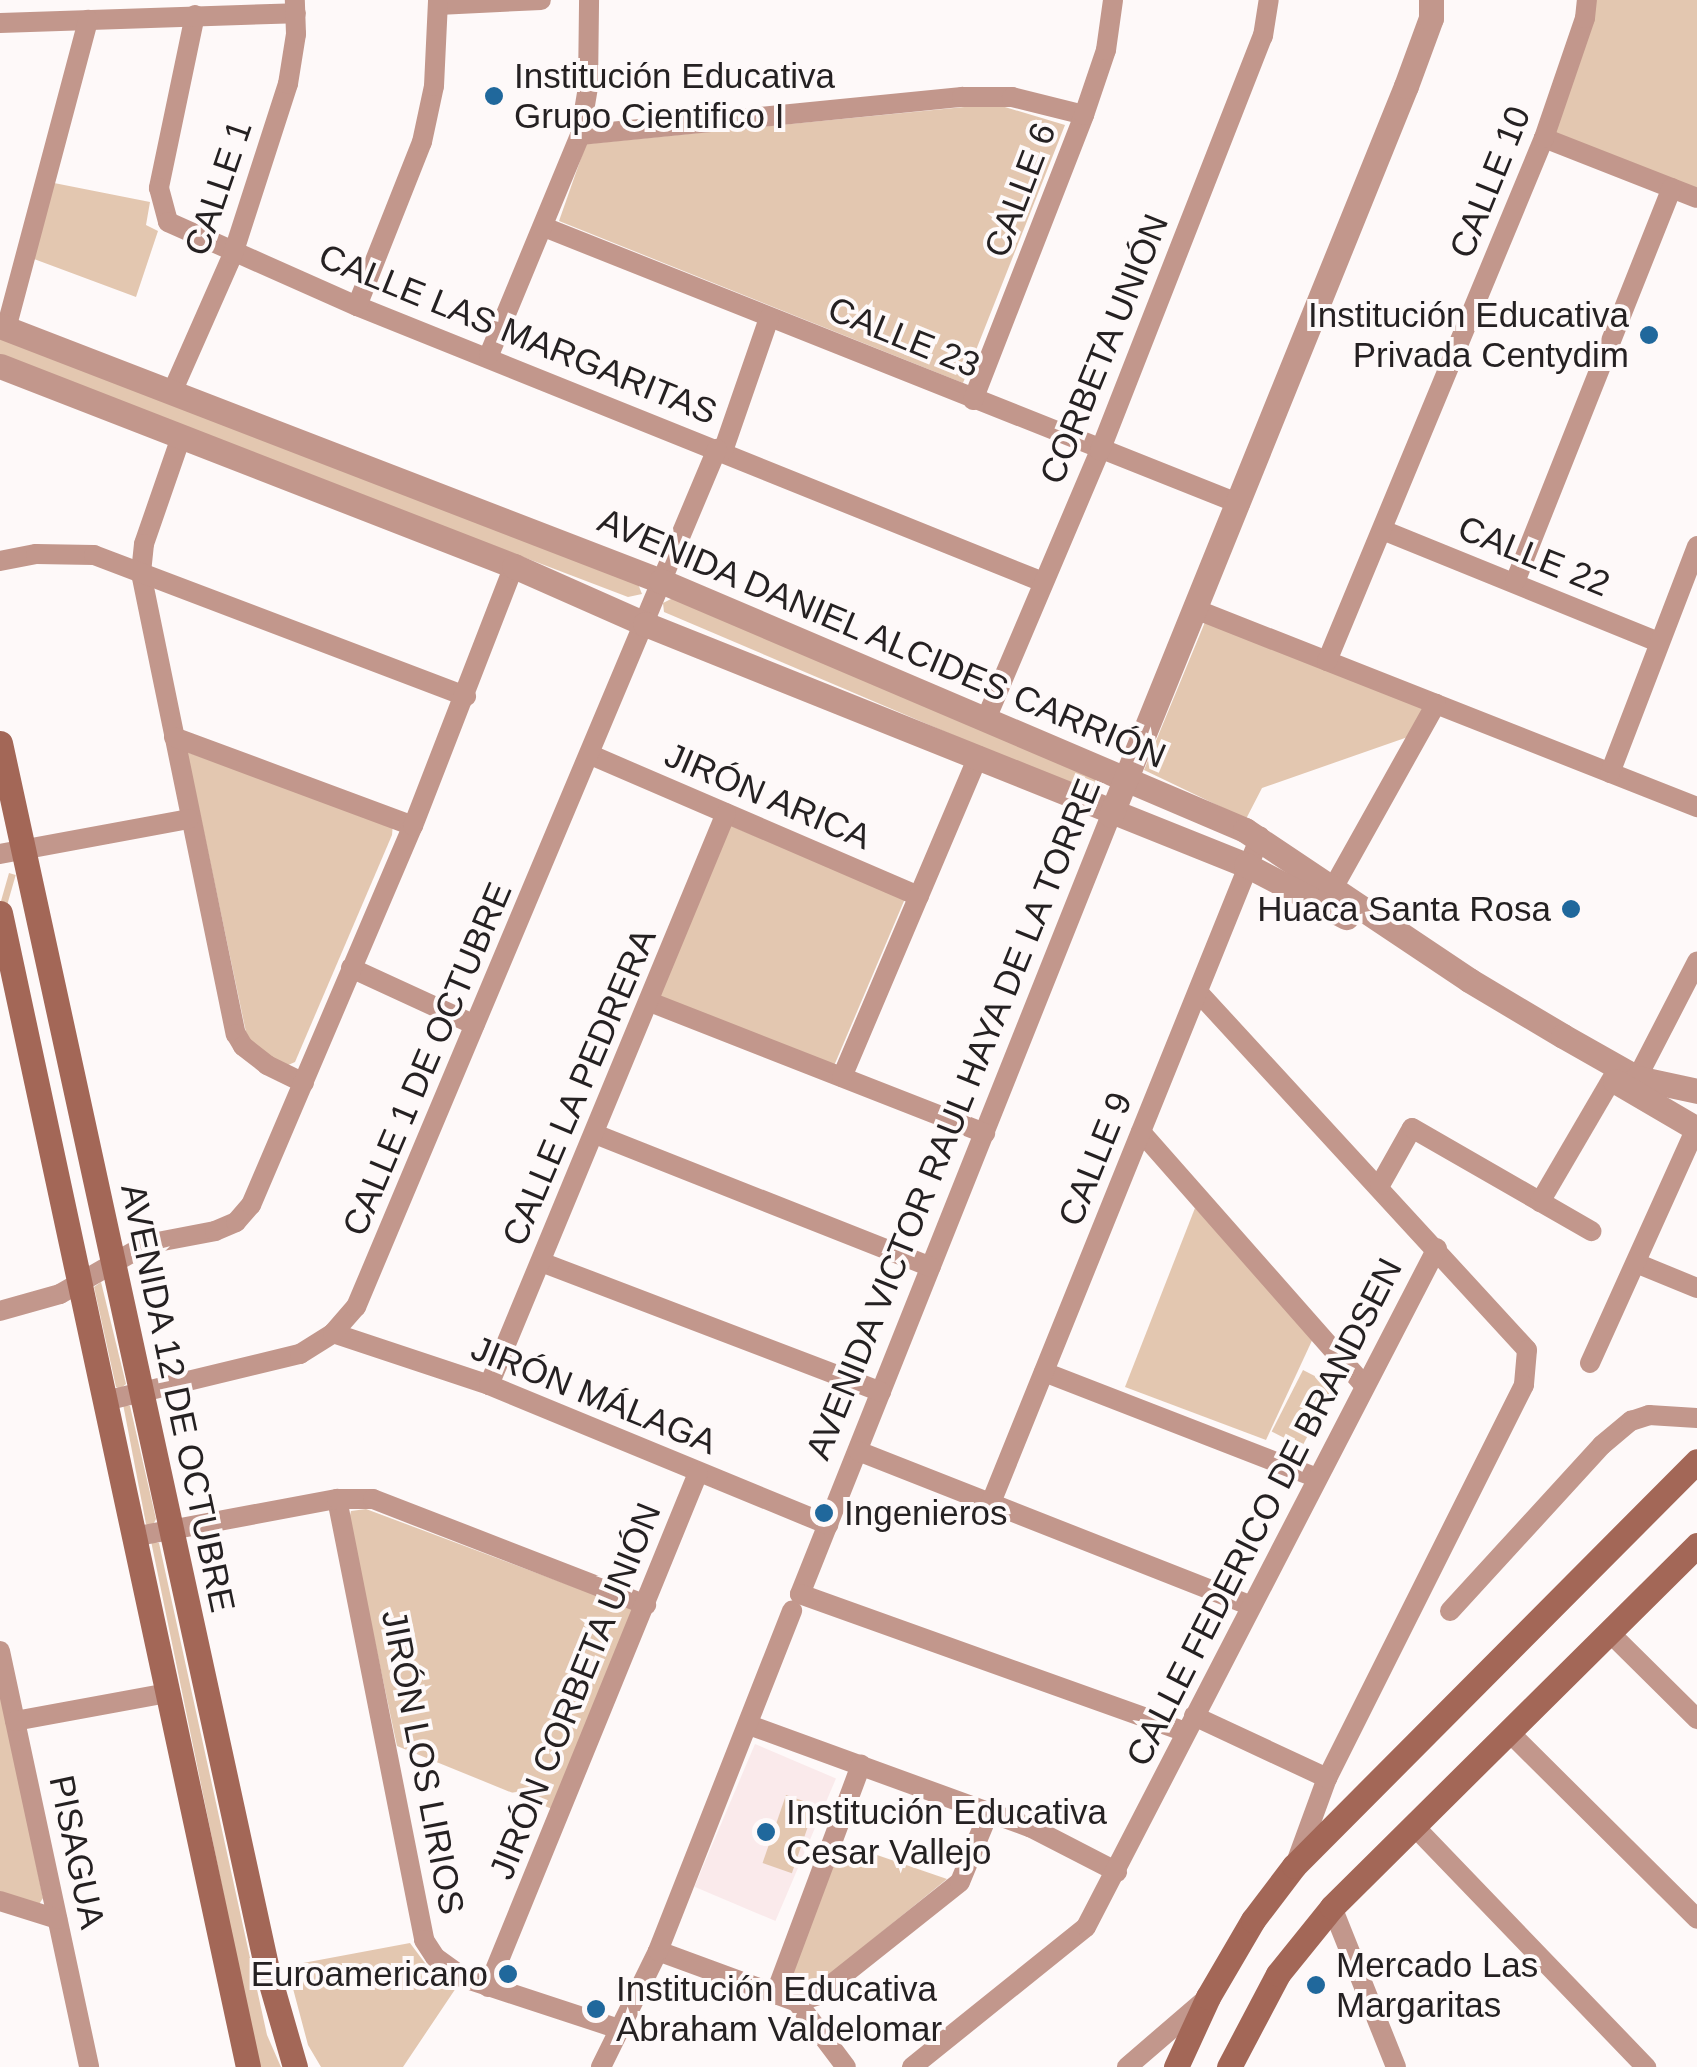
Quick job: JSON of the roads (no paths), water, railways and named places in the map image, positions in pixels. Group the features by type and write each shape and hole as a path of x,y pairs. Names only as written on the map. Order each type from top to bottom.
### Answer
{"main road":[{"name":"AVENIDA 12 DE OCTUBRE","path":"0,743 12,851 113,1262 266,1970 295,2067"},
{"name":"AVENIDA 12 DE OCTUBRE","path":"0,913 248,2067"},
{"path":"1176,2067 1208,1997 1252,1920 1294,1866 1697,1461"},
{"path":"1239,2059 1278,1974 1332,1907 1697,1545"}],"street":[{"path":"357,306 422,142 434,86 438,2 541,0"},
{"path":"489,355 580,135 588,88 589,0"},
{"name":"CALLE 6","path":"973,400 1084,115 1106,50 1113,0"},
{"name":"CORBETA UNIÓN","path":"986,718 1100,450 1263,36 1269,0"},
{"name":"AVENIDA VICTOR RAUL HAYA DE LA TORRE","path":"601,2067 658,1951 1240,504 1406,86 1431,18 1431,0"},
{"name":"CALLE 10","path":"1327,662 1544,138 1585,18 1587,0"},
{"path":"0,23 295,7"},
{"name":"CALLE 1","path":"174,390 233,254 288,84 295,7"},
{"name":"CALLE LAS MARGARITAS","path":"194,14 159,188 168,222 357,306 489,355 1043,582"},
{"path":"3,327 88,20"},
{"path":"580,135 962,98 1012,97 1084,115"},
{"path":"1544,138 1697,198"},
{"path":"1515,582 1672,188"},
{"name":"CALLE 23","path":"544,228 1240,504"},
{"name":"CALLE 1 DE OCTUBRE","path":"104,1401 300,1354 333,1333 356,1308 661,581 720,450 769,318"},
{"name":"AVENIDA DANIEL ALCIDES CARRIÓN","path":"3,327 661,581 1260,837 1696,1129"},
{"name":"AVENIDA DANIEL ALCIDES CARRIÓN","path":"0,366 514,566 645,624 978,756 1112,815 1246,865 1318,899 1625,1078 1697,1091"},
{"path":"182,437 144,544 141,572 236,1034 243,1046 267,1065 304,1083"},
{"name":"CALLE 22","path":"1384,531 1658,642"},
{"path":"1610,773 1697,546"},
{"path":"0,561 36,554 94,554 466,696"},
{"path":"0,1311 46,1300 147,1244 215,1232 236,1222 251,1206 466,696 514,566"},
{"path":"1195,609 1697,807"},
{"path":"1333,888 1436,704"},
{"path":"174,737 412,826"},
{"name":"JIRÓN ARICA","path":"591,755 918,896"},
{"path":"842,1077 978,756"},
{"name":"CALLE LA PEDRERA","path":"489,1386 726,813"},
{"path":"12,851 189,819"},
{"name":"CALLE 9","path":"990,1505 1260,837"},
{"path":"1540,1202 1625,1078 1697,962"},
{"path":"351,968 475,1026"},
{"path":"1198,992 1380,1185 1527,1350 1524,1385 1327,1778 1294,1866"},
{"path":"650,1002 984,1133"},
{"path":"1380,1185 1412,1128 1590,1231"},
{"path":"1590,1363 1696,1129"},
{"path":"1141,1132 1363,1384"},
{"path":"594,1134 931,1267"},
{"name":"CALLE FEDERICO DE BRANDSEN","path":"912,2067 1086,1927 1363,1384 1437,1248"},
{"path":"541,1262 881,1392"},
{"path":"1636,1263 1697,1288"},
{"name":"JIRÓN MÁLAGA","path":"333,1333 489,1386 828,1525"},
{"path":"1044,1372 1316,1478"},
{"path":"1450,1611 1602,1444 1632,1421 1649,1415 1697,1418"},
{"path":"858,1451 1250,1606"},
{"name":"JIRÓN CORBETA UNIÓN","path":"488,1987 698,1474"},
{"path":"133,1537 337,1499 373,1499 400,1506 646,1605"},
{"name":"JIRÓN LOS LIRIOS","path":"337,1499 424,1940 450,1970 488,1987 619,2029"},
{"path":"796,1602 1190,1724 1327,1778"},
{"path":"1610,1632 1697,1719"},
{"name":"PISAGUA","path":"0,1651 89,2067"},
{"path":"16,1722 167,1693"},
{"path":"748,1724 1030,1827 1116,1872"},
{"path":"1509,1732 1697,1919"},
{"path":"775,1995 861,1766"},
{"path":"797,2002 818,1995 960,1882 989,1812"},
{"path":"1414,1826 1646,2067"},
{"path":"0,1901 58,1919"},
{"path":"1332,1907 1396,2067"},
{"path":"658,1951 797,2002 846,2067"},
{"path":"1126,2067 1208,1997"}],"place":[{"name":"Institución Educativa Grupo Cientifico I","path":"494,96"},
{"name":"Institución Educativa Privada Centydim","path":"1649,335"},
{"name":"Huaca Santa Rosa","path":"1571,909"},
{"name":"Ingenieros","path":"824,1513"},
{"name":"Institución Educativa Cesar Vallejo","path":"766,1832"},
{"name":"Euroamericano","path":"508,1974"},
{"name":"Mercado Las Margaritas","path":"1316,1985"},
{"name":"Institución Educativa Abraham Valdelomar","path":"596,2009"}]}
